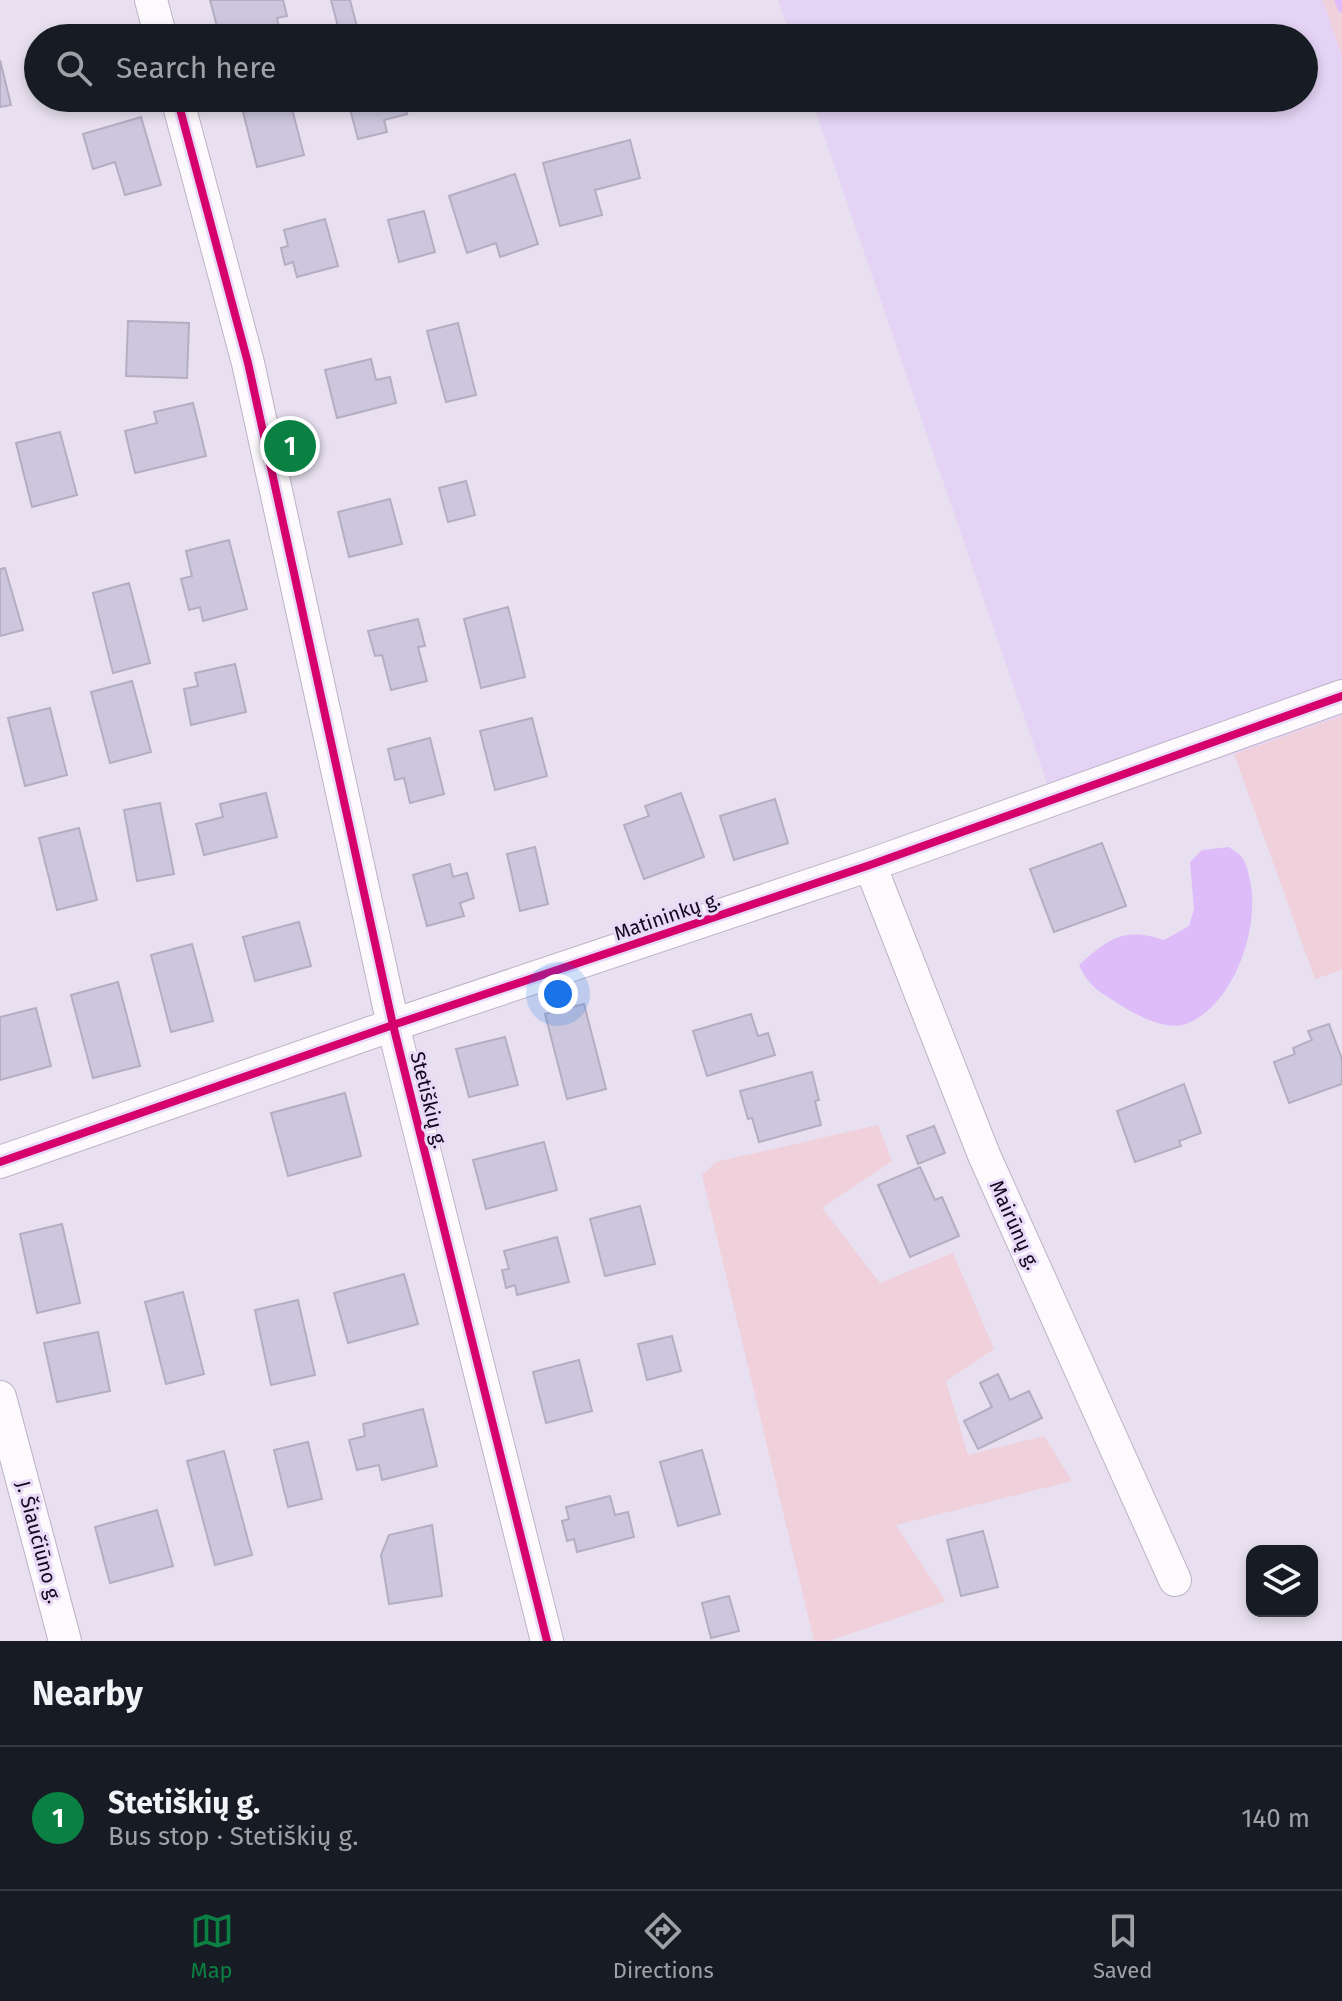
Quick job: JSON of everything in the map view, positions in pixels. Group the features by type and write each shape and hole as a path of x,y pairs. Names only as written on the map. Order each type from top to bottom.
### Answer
{"street":[{"path":"151,0 157,24"},
{"name":"Stetiškių g.","path":"181,112 248,363 393,1025 547,1641"},
{"name":"Matininkų g.","path":"0,1162 393,1025 870,865 1342,696"},
{"name":"Mairūnų g.","path":"870,865 984,1155 1175,1580"},
{"name":"J. Šiaučiūno g.","path":"0,1397 65,1641"}],"shaded area":[{"path":"778,0 1323,0 1342,57 1342,716 1058,815 816,112 1318,112 1318,24 786,24"},
{"path":"1323,0 1342,0 1342,57"},
{"path":"1342,716 1342,970 1315,979 1234,754"},
{"path":"1229,847 1242,857 1247,867 1252,917 1241,961 1218,1000 1186,1024 1170,1026 1136,1014 1092,985 1079,965 1109,942 1127,935 1164,940 1189,926 1194,909 1190,862 1202,850"},
{"path":"878,1125 892,1161 822,1208 880,1283 953,1253 994,1349 946,1381 968,1455 1044,1436 1072,1481 896,1525 946,1601 829,1641 814,1641 702,1175 716,1162"}],"building":[{"path":"210,0 283,0 287,16 277,18 278,24 216,24"},
{"path":"331,0 350,0 356,24 337,24"},
{"path":"0,60 11,105 0,107"},
{"path":"243,112 293,112 304,155 257,167"},
{"path":"351,112 406,112 384,120 387,132 358,139"},
{"path":"141,117 161,185 125,195 115,162 93,169 83,134"},
{"path":"630,140 640,178 595,190 602,215 560,226 543,163"},
{"path":"515,174 538,244 500,257 496,243 467,253 449,196"},
{"path":"424,211 435,252 399,262 388,220"},
{"path":"325,219 338,266 297,277 293,262 285,265 281,248 288,246 284,230"},
{"path":"128,321 189,323 187,378 126,376"},
{"path":"458,323 476,395 446,402 427,331"},
{"path":"371,359 376,380 390,377 396,403 337,418 325,370"},
{"path":"193,403 206,456 135,473 125,431 157,423 154,412"},
{"path":"60,432 77,495 32,507 16,443"},
{"path":"466,481 475,515 448,522 439,488"},
{"path":"390,499 402,544 349,557 338,512"},
{"path":"229,540 247,609 203,621 200,607 189,610 181,579 192,576 186,551"},
{"path":"5,568 23,630 0,636 0,569"},
{"path":"129,583 150,663 113,673 93,593"},
{"path":"508,607 525,677 481,688 464,619"},
{"path":"418,619 425,646 418,647 427,681 391,690 382,655 375,656 368,631"},
{"path":"235,664 246,712 191,725 184,689 198,686 195,673"},
{"path":"132,681 151,752 110,763 91,692"},
{"path":"50,708 67,775 25,786 8,718"},
{"path":"532,718 547,776 495,790 480,731"},
{"path":"430,738 444,794 410,803 404,778 395,780 388,749"},
{"path":"266,793 277,837 204,855 196,824 223,817 220,804"},
{"path":"681,793 704,857 644,879 624,825 649,816 645,806"},
{"path":"775,799 788,843 734,860 720,816"},
{"path":"160,803 174,874 137,881 124,810"},
{"path":"79,828 97,900 57,910 39,838"},
{"path":"1102,843 1126,906 1054,932 1030,869"},
{"path":"535,847 548,904 520,911 507,854"},
{"path":"450,864 453,877 467,873 474,898 460,903 464,916 427,926 413,875"},
{"path":"299,922 311,966 255,981 243,937"},
{"path":"192,944 213,1021 171,1032 151,955"},
{"path":"118,982 140,1066 93,1078 71,995"},
{"path":"584,1004 606,1089 567,1099 545,1014"},
{"path":"36,1008 51,1066 0,1080 0,1017"},
{"path":"751,1014 758,1036 768,1033 775,1055 707,1076 693,1031"},
{"path":"1329,1024 1342,1059 1342,1084 1289,1103 1274,1062 1295,1054 1293,1048 1312,1040 1308,1031"},
{"path":"505,1037 518,1085 469,1097 456,1049"},
{"path":"812,1072 821,1125 759,1142 740,1091"},
{"path":"1184,1084 1201,1133 1179,1141 1181,1146 1135,1162 1117,1111"},
{"path":"345,1093 361,1156 288,1176 271,1113"},
{"path":"934,1126 945,1153 918,1164 907,1136"},
{"path":"544,1142 557,1190 486,1209 473,1160"},
{"path":"920,1167 935,1200 942,1197 959,1236 910,1257 878,1185"},
{"path":"640,1206 655,1264 605,1276 590,1219"},
{"path":"62,1224 80,1303 37,1313 20,1234"},
{"path":"557,1237 569,1282 517,1295 515,1285 506,1288 502,1270 509,1269 504,1251"},
{"path":"404,1274 418,1324 348,1343 334,1293"},
{"path":"183,1292 204,1374 166,1384 145,1302"},
{"path":"298,1300 315,1375 271,1385 255,1310"},
{"path":"98,1332 110,1391 57,1402 44,1343"},
{"path":"672,1336 681,1371 647,1380 638,1344"},
{"path":"579,1360 592,1411 546,1423 533,1372"},
{"path":"998,1374 1010,1400 1029,1391 1042,1418 978,1449 964,1421 992,1407 980,1383"},
{"path":"423,1409 437,1466 382,1480 379,1465 357,1470 349,1440 365,1436 363,1424"},
{"path":"308,1442 322,1499 288,1507 274,1450"},
{"path":"702,1450 720,1514 678,1526 660,1462"},
{"path":"224,1451 252,1555 215,1565 187,1461"},
{"path":"610,1496 615,1515 628,1512 634,1537 577,1552 574,1539 567,1541 562,1521 569,1519 566,1507"},
{"path":"157,1510 173,1566 110,1583 95,1527"},
{"path":"432,1525 442,1596 389,1604 381,1555 389,1535"},
{"path":"983,1531 998,1587 961,1596 947,1540"},
{"path":"729,1596 739,1631 711,1638 702,1603"}],"waterway":[{"path":"1339,0 1342,8"}],"cycle path":[{"path":"181,112 248,363 393,1025 547,1641"},
{"path":"0,1162 393,1025 870,865 1342,696"}],"place":[{"name":"Stetiškių g.","path":"290,446"}]}
